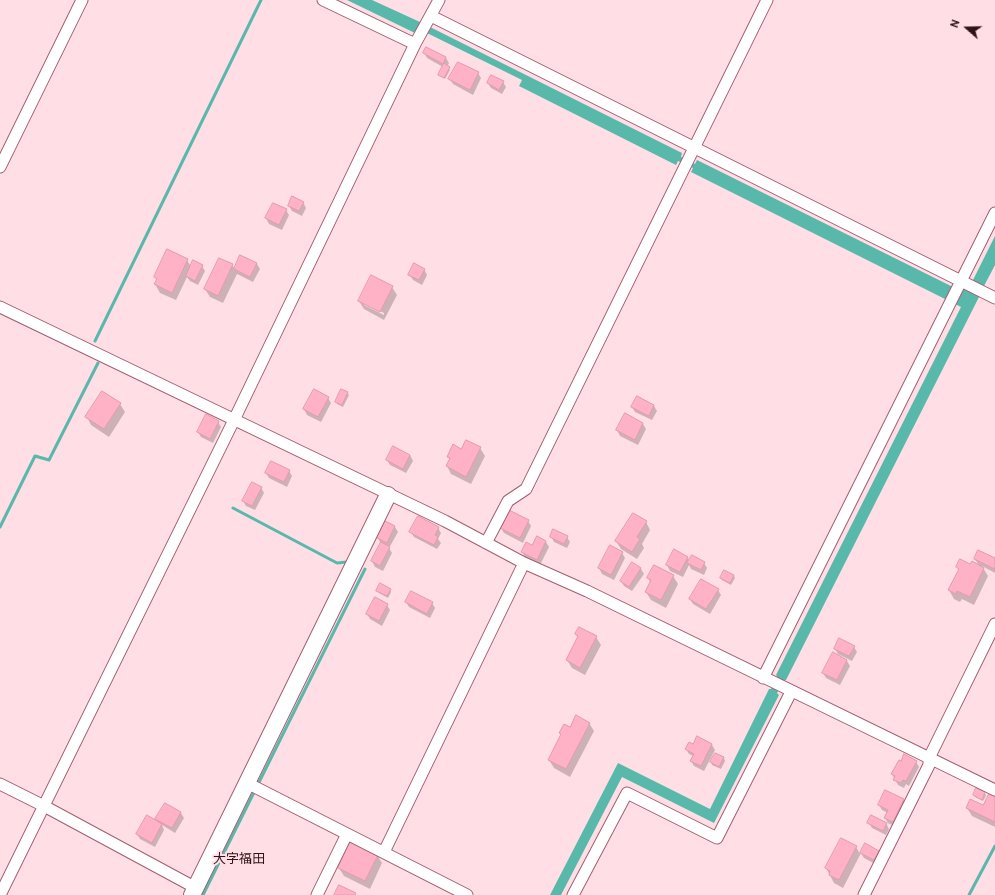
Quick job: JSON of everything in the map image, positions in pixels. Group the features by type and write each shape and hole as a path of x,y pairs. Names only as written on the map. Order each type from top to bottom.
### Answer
{"street":[{"path":"0,167 82,0"},
{"path":"323,0 418,40"},
{"path":"0,895 234,420 418,40 439,0"},
{"path":"486,543 508,501 526,489 767,0"},
{"path":"429,20 694,147 995,298"},
{"path":"767,680 949,305 967,285 995,213"},
{"path":"0,308 445,522 524,562 587,591 787,690 995,790"},
{"path":"0,784 44,806 194,891 254,786 388,495"},
{"path":"384,852 524,562"},
{"path":"864,895 929,765 929,758 995,624"},
{"path":"573,895 627,792 717,838 787,690"},
{"path":"254,786 467,895"},
{"path":"317,895 347,834"}],"shaded area":[{"path":"347,0 372,0 420,22 419,24 432,28 682,153 681,157 695,164 697,160 961,291 962,289 966,289 974,282 973,280 995,236 995,265 984,286 979,284 980,295 786,680 777,693 779,695 714,823 622,777 561,895 550,895 618,763 710,809 961,307 691,172 693,168 678,161 676,165 519,86 522,80 429,34 416,30 415,33"}],"building":[{"path":"426,47 446,57 443,64 423,53"},
{"path":"458,62 479,72 470,90 448,79"},
{"path":"444,63 450,67 444,78 438,75"},
{"path":"491,75 504,81 499,90 487,83"},
{"path":"292,196 304,202 299,211 288,206"},
{"path":"273,203 287,209 279,225 265,218"},
{"path":"167,249 188,259 172,293 154,284 157,279 154,277"},
{"path":"240,255 257,263 250,277 234,269"},
{"path":"219,258 233,264 218,296 204,289"},
{"path":"193,260 203,265 195,281 186,276"},
{"path":"414,263 425,269 419,280 408,275"},
{"path":"371,275 393,286 380,312 358,301"},
{"path":"314,389 329,397 318,417 303,409"},
{"path":"341,389 348,392 342,405 335,402"},
{"path":"102,391 121,403 104,429 85,417"},
{"path":"637,396 654,405 649,416 631,407"},
{"path":"625,413 643,423 635,440 616,430"},
{"path":"206,414 219,421 210,439 197,432"},
{"path":"466,440 481,447 466,477 446,466 450,458 447,457 453,444 461,449"},
{"path":"393,446 410,455 403,469 386,460"},
{"path":"271,461 290,470 284,482 265,473"},
{"path":"252,482 262,487 252,506 242,501"},
{"path":"509,510 529,520 520,538 500,528"},
{"path":"633,513 647,521 637,537 640,539 632,552 615,541"},
{"path":"418,516 439,527 435,535 438,537 434,545 409,532"},
{"path":"385,521 395,526 387,543 377,538"},
{"path":"553,529 568,536 564,544 550,537"},
{"path":"537,536 546,541 537,560 521,552 526,542 532,545"},
{"path":"381,542 390,547 380,566 371,561"},
{"path":"610,545 623,552 611,575 598,568"},
{"path":"674,549 688,557 680,572 666,565"},
{"path":"978,550 995,558 995,569 974,559"},
{"path":"692,555 705,562 701,570 687,563"},
{"path":"960,559 970,564 972,561 984,568 970,597 957,591 956,594 948,590 959,569 956,567"},
{"path":"632,562 641,568 629,587 620,581"},
{"path":"654,565 674,575 661,600 645,592 651,580 647,578"},
{"path":"724,570 734,575 730,583 720,578"},
{"path":"701,579 719,589 706,609 689,599"},
{"path":"380,583 391,589 387,596 376,591"},
{"path":"411,591 433,602 427,614 405,602"},
{"path":"375,597 388,604 379,621 366,614"},
{"path":"579,627 597,636 580,668 566,660 578,636 575,634"},
{"path":"839,638 855,646 849,656 834,649"},
{"path":"833,652 847,660 837,680 822,673"},
{"path":"576,715 590,723 566,769 548,760 561,734 559,733 564,724 570,727"},
{"path":"697,736 712,744 701,766 690,761 694,754 685,749 689,742 693,744"},
{"path":"715,753 724,757 719,767 710,762"},
{"path":"904,754 917,761 906,781 903,780 901,783 893,780 895,776 891,774 899,760 901,761"},
{"path":"976,788 985,792 982,800 973,795"},
{"path":"885,790 904,799 893,822 884,818 888,810 878,805"},
{"path":"989,794 995,797 995,822 966,808 970,799 983,805"},
{"path":"165,803 181,812 172,828 155,819"},
{"path":"147,815 162,824 152,843 136,834"},
{"path":"871,815 887,823 883,831 867,823"},
{"path":"841,838 857,846 839,880 829,875 830,871 825,868"},
{"path":"351,841 378,855 365,881 338,868"},
{"path":"865,843 879,851 874,860 860,853"},
{"path":"339,885 356,893 355,895 334,895"}],"waterway":[{"path":"95,341 261,0"},
{"path":"0,527 35,456 49,460 98,363"},
{"path":"233,508 337,563 347,562"},
{"path":"203,895 365,569"},
{"path":"969,895 995,846"}],"district":[{"name":"大字福田","path":"239,860"}]}
